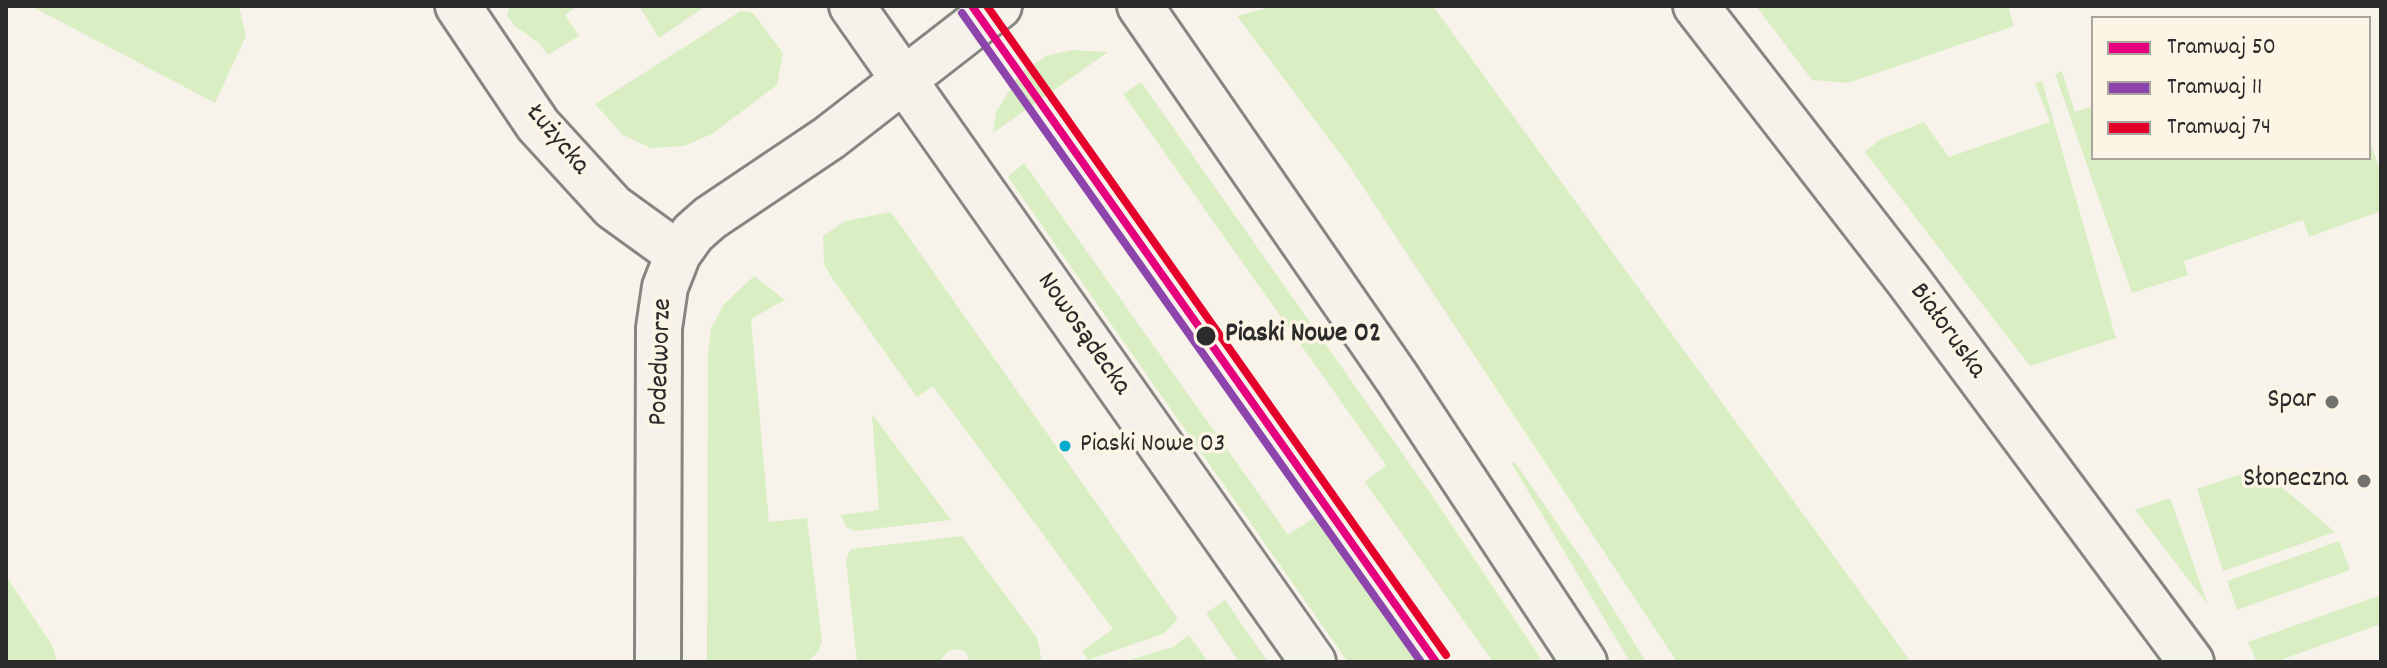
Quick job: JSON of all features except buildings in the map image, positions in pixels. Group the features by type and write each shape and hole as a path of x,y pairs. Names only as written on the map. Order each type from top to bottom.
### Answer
{"street":[{"name":"Łużycka","path":"458,6 538,125 613,207 678,254"},
{"name":"Nowosądecka","path":"852,6 1313,662"},
{"name":"Podedworze","path":"658,662 659,328 665,287 678,254 693,233 710,218 829,138 999,6"},
{"path":"1140,6 1397,378 1584,662"},
{"name":"Białoruska","path":"1696,6 1899,268 2191,662"}],"green space":[{"path":"31,6 239,6 246,36 215,103"},
{"path":"510,6 578,6 565,15 579,36 548,55 539,43 515,26 507,16"},
{"path":"639,6 706,6 659,38"},
{"path":"1276,6 1433,6 1911,662 1677,662 1347,163 1237,16"},
{"path":"1756,6 2008,6 2014,26 1848,83 1812,80"},
{"path":"741,11 753,13 783,53 777,85 712,134 684,146 651,148 623,135 595,104"},
{"path":"1072,50 1108,52 993,133 996,112 1020,73 1046,56"},
{"path":"2062,71 2075,112 2091,107 2091,160 2371,160 2371,146 2381,173 2381,211 2309,237 2303,220 2184,261 2188,275 2132,293 2055,74"},
{"path":"2042,81 2116,338 2030,366 1865,152 1881,139 1924,122 1949,157 2050,122 2035,83"},
{"path":"1141,82 1431,494 1543,662 1493,662 1365,482 1386,465 1123,94"},
{"path":"1024,163 1288,535 1317,516 1419,662 1348,662 1008,177"},
{"path":"891,212 1178,619 1163,634 1088,660 1082,651 1113,629 933,386 917,397 830,275 824,264 823,236 845,221"},
{"path":"754,276 785,300 751,319 769,522 807,518 822,641 818,652 808,662 707,661 708,354 711,329 724,304"},
{"path":"872,414 951,520 855,531 846,527 841,515 879,510"},
{"path":"1515,462 1590,571 1646,662 1630,662 1512,464"},
{"path":"2259,468 2335,532 2223,571 2197,489"},
{"path":"2170,498 2208,605 2135,510"},
{"path":"962,536 1037,638 1042,662 970,662 966,652 958,649 948,651 939,662 857,662 846,560 849,552 852,549"},
{"path":"2339,541 2350,570 2237,610 2227,581"},
{"path":"6,576 52,645 57,662 6,662"},
{"path":"2381,595 2381,624 2275,662 2257,662 2248,642"},
{"path":"1225,600 1268,662 1239,662 1206,613"},
{"path":"1189,635 1208,662 1122,662 1173,647"}],"tram line":[{"name":"50","path":"972,6 1436,662"},
{"name":"74","path":"987,6 1446,655"},
{"name":"11","path":"962,13 1421,662"}],"place":[{"name":"Piaski Nowe 02","path":"1206,336"},
{"name":"Spar","path":"2332,402"},
{"name":"Piaski Nowe 03","path":"1065,446"},
{"name":"Słoneczna","path":"2364,481"}]}
